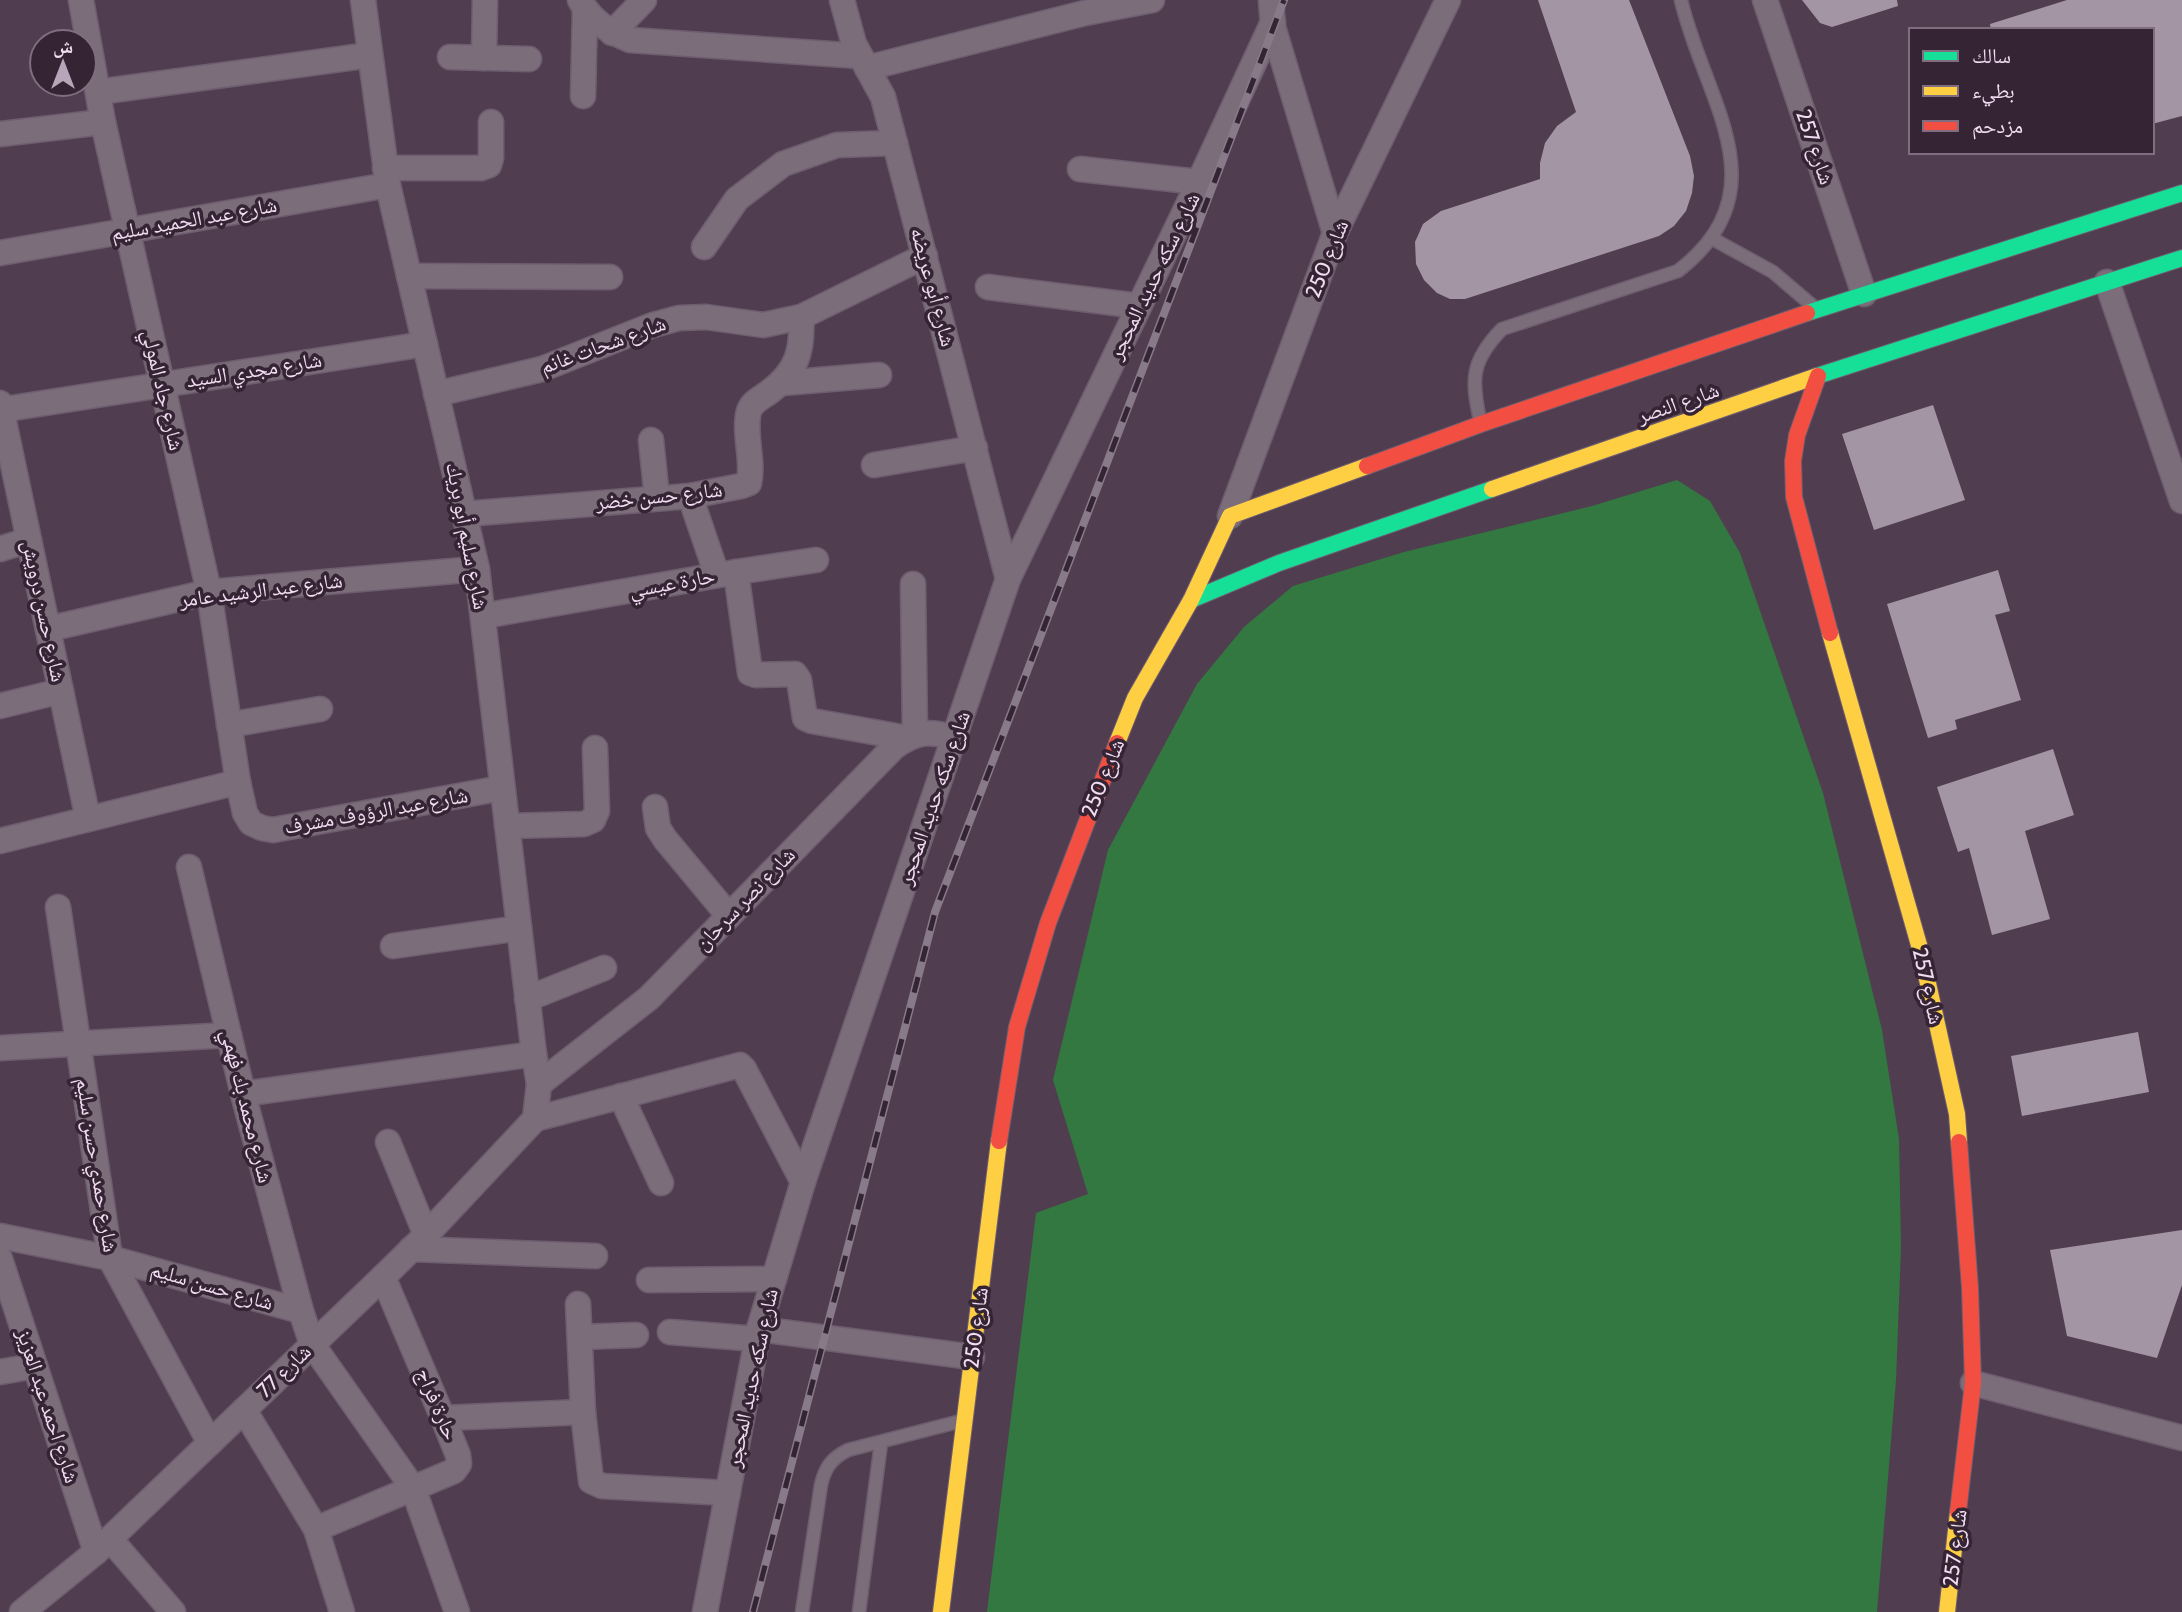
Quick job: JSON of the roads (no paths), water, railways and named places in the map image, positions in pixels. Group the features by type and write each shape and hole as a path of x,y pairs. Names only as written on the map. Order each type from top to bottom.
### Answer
{"street":[{"name":"شارع جاد المولي","path":"81,0 86,28"},
{"name":"شارع سليم أبو بريك","path":"363,0 386,176 477,569 539,1084 535,1119"},
{"path":"484,58 485,0"},
{"path":"612,33 645,0"},
{"name":"شارع أبو عريضه","path":"842,0 850,31 883,97 1008,579"},
{"path":"582,5 597,23 630,40 864,62 1152,0"},
{"name":"شارع 250","path":"941,1612 998,1149 1017,1027 1048,923 1135,698 1191,600 1230,516 1335,233 1448,0"},
{"name":"شارع 257","path":"1765,0 1864,295"},
{"path":"582,5 583,96"},
{"path":"1270,6 1335,233"},
{"name":"شارع سكه حديد المحجر","path":"705,1612 758,1334 774,1279 803,1182 1008,579 1199,181 1270,6"},
{"path":"98,92 370,55"},
{"path":"450,57 529,59"},
{"name":"شارع جاد المولي","path":"98,92 209,592 238,782"},
{"path":"0,134 103,122"},
{"name":"شارع عبد الحميد سليم","path":"0,253 127,230 386,176 481,168 489,165 491,158 491,122"},
{"path":"704,247 737,199 783,164 837,145 895,143"},
{"path":"1080,169 1199,181"},
{"name":"شارع النصر","path":"1230,516 1481,424 1817,310 2182,192"},
{"name":"شارع شحات غانم","path":"436,394 542,369 653,325 679,318 706,317 763,325 802,317 925,256"},
{"name":"شارع النصر","path":"1191,600 1279,563 1818,376 2182,258"},
{"path":"409,276 610,277"},
{"path":"2107,282 2182,501"},
{"path":"988,288 1139,306"},
{"name":"شارع حسن خضر","path":"464,514 690,496 750,483 750,410 755,402 782,383 795,363 802,340 802,317"},
{"name":"شارع مجدي السيد","path":"0,408 425,344"},
{"path":"782,383 879,375"},
{"name":"شارع 257","path":"1818,376 1797,435 1793,461 1794,497 1921,952 1957,1114 1970,1288 1973,1383 1947,1612"},
{"name":"شارع حسن درويش","path":"0,408 88,819"},
{"path":"651,440 657,498"},
{"path":"874,465 975,448"},
{"path":"690,496 726,574 816,560"},
{"path":"0,549 29,540"},
{"name":"شارع عبد الرشيد عامر","path":"48,629 209,592 477,569"},
{"name":"حارة عيسي","path":"483,616 726,574 750,673 795,674 799,680 805,718 812,721 911,736"},
{"path":"913,584 911,736 935,732 955,738"},
{"path":"0,706 61,691"},
{"path":"229,725 320,709"},
{"name":"شارع نصر سرحان","path":"539,1084 649,998 894,747 911,736"},
{"path":"507,826 584,824 593,820 597,811 594,748"},
{"path":"0,841 238,782"},
{"name":"شارع عبد الرؤوف مشرف","path":"238,782 245,813 251,822 273,830 502,788"},
{"path":"655,807 658,828 665,839 729,916"},
{"name":"شارع محمد بك فهمي","path":"189,867 243,1094 312,1344 413,1488 457,1612"},
{"name":"شارع حمدي حسن سليم","path":"58,907 110,1258 210,1443"},
{"path":"393,946 519,928"},
{"path":"527,999 604,968"},
{"path":"0,1048 229,1035"},
{"path":"243,1094 534,1054"},
{"path":"535,1119 740,1065 803,1182"},
{"path":"621,1096 661,1183"},
{"name":"شارع 77","path":"22,1612 103,1546 383,1277 535,1119"},
{"path":"388,1142 419,1242 596,1256"},
{"name":"شارع حسن سليم","path":"0,1236 110,1258 301,1311"},
{"name":"شارع احمد عبد العزيز","path":"0,1259 35,1366 103,1546"},
{"name":"حارة فراج","path":"316,1529 454,1471 459,1464 443,1418 383,1277"},
{"path":"649,1280 774,1279"},
{"path":"578,1304 583,1412 591,1481 601,1486 728,1493"},
{"path":"670,1332 758,1334 972,1357"},
{"path":"580,1337 636,1335"},
{"path":"0,1372 35,1366"},
{"path":"1973,1383 2182,1438"},
{"path":"244,1410 316,1529 342,1612"},
{"path":"443,1418 583,1412"},
{"path":"103,1546 173,1612"}],"lane":[{"path":"1481,424 1473,389 1475,372 1480,356 1502,329 1678,271 1713,239 1728,207 1732,190 1731,155 1681,0"},
{"path":"1713,239 1773,272 1817,310"},
{"path":"803,1612 824,1473 829,1463 848,1450 964,1420"},
{"path":"859,1612 881,1443"}],"railway":[{"path":"753,1612 935,912 1284,0"}]}
